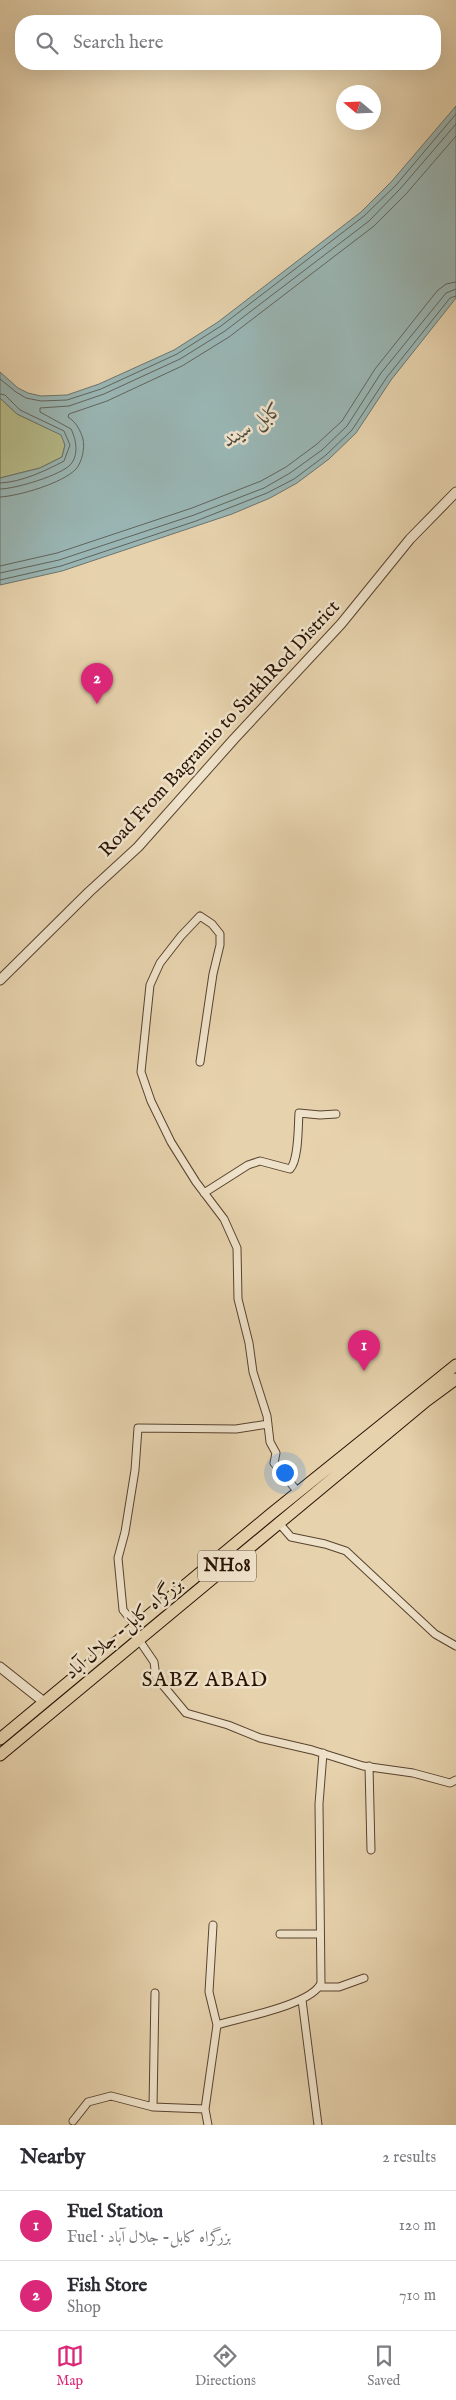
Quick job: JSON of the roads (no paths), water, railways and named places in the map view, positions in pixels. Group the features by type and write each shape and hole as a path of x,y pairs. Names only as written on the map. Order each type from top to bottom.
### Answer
{"highway":[{"name":"بزرگراه کابل- جلال آباد","path":"0,1739 271,1514 456,1365"},
{"name":"بزرگراه کابل- جلال آباد","path":"0,1755 426,1401 456,1379"}],"street":[{"name":"Road From Bagramio to SurkhRod District","path":"0,980 89,892 138,848 234,739 341,624 410,540 456,492"},
{"path":"200,1062 220,945 220,934 212,924 200,916 160,963 150,985 140,1072 151,1101 171,1142 204,1193 224,1219 237,1248 238,1299 250,1343 255,1379 268,1424 270,1442 276,1453 274,1463 298,1492"},
{"path":"204,1193 248,1165 260,1161 290,1169 293,1166 297,1145 299,1113 336,1114"},
{"path":"136,1626 123,1610 118,1558 125,1532 135,1470 138,1428 236,1429 268,1424"},
{"path":"271,1514 290,1537 325,1544 346,1551 434,1634 456,1646"},
{"path":"139,1640 154,1662 156,1677 186,1713 228,1725 260,1738 369,1766 413,1773 450,1783 456,1780"},
{"path":"0,1667 44,1702"},
{"path":"319,1987 321,1854 319,1804 323,1753"},
{"path":"369,1766 371,1850"},
{"path":"208,2125 205,2109 217,2025 209,1992 214,1925"},
{"path":"280,1934 320,1934"},
{"path":"217,2025 302,2000 319,1987 339,1987 364,1978"},
{"path":"153,2107 155,1993"},
{"path":"302,2000 318,2125"},
{"path":"73,2121 88,2102 112,2096 153,2107 205,2109"}],"water":[{"name":"کابل سيند","path":"456,106 456,298 391,380 356,433 329,459 297,483 270,498 232,514 62,571 0,585 0,478 40,468 62,457 65,445 61,435 17,414 0,398 0,372 18,388 28,393 41,396 67,395 99,384 174,350 218,322 361,212 392,181"}],"place":[{"name":"Fish Store","path":"97,704"},
{"name":"Fuel Station","path":"364,1371"}],"district":[{"name":"SABZ ABAD","path":"205,1680"}]}
